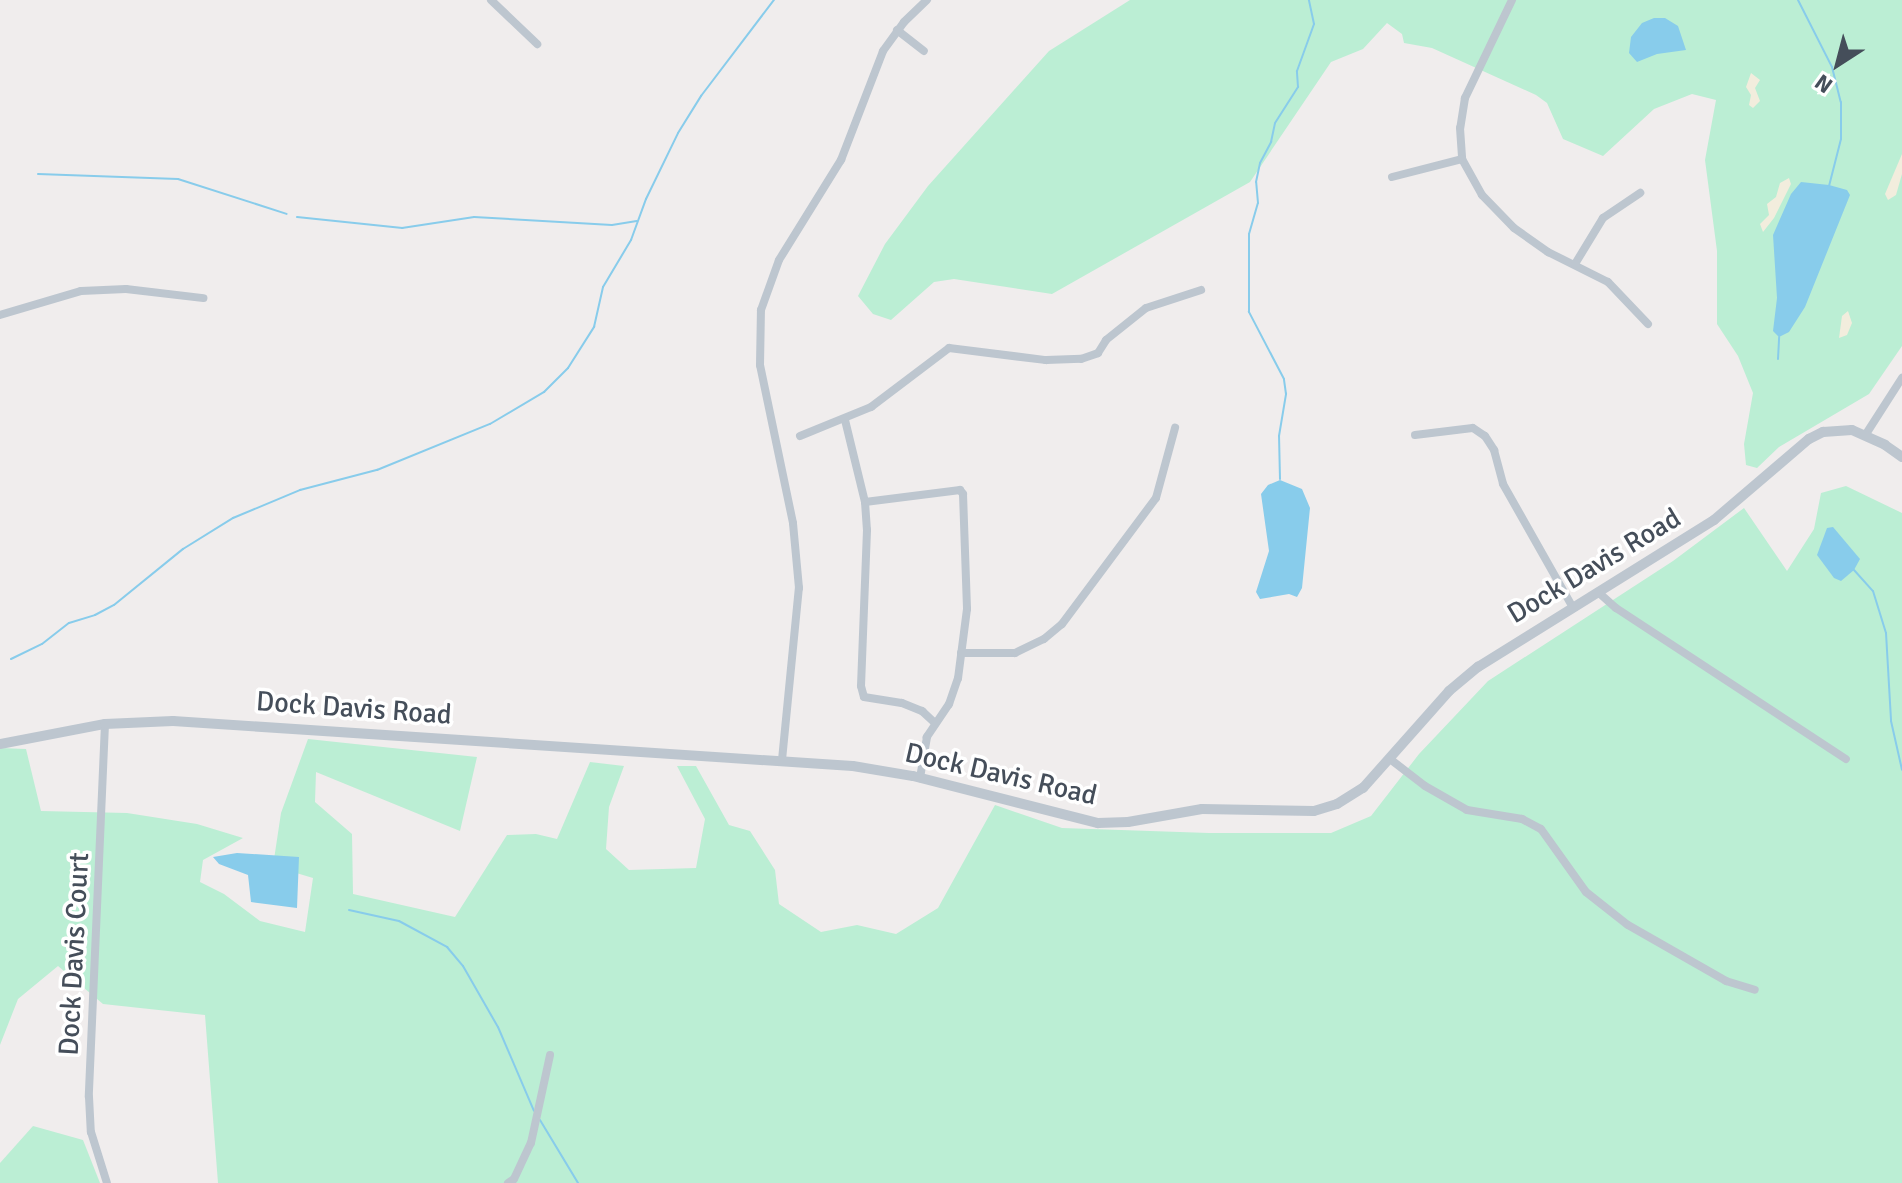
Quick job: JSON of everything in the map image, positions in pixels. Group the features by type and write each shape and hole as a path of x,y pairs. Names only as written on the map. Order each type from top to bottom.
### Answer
{"street":[{"path":"491,0 537,44"},
{"path":"782,760 799,588 793,523 760,365 761,310 779,260 841,160 878,63 897,30 927,0"},
{"path":"1512,0 1465,98 1460,128 1462,159 1482,195 1514,228 1548,252 1575,264 1618,291 1648,324"},
{"path":"897,30 924,51"},
{"path":"1392,177 1462,159"},
{"path":"1575,264 1603,218 1640,193"},
{"path":"0,315 81,291 126,289 203,298"},
{"path":"800,436 871,407 949,348 1046,360 1081,359 1098,353 1106,340 1146,308 1201,290"},
{"path":"1902,378 1866,434 1902,457"},
{"path":"845,420 865,502 865,619 861,686 864,697 902,703 922,711 934,722"},
{"path":"961,653 994,656 1015,653 1044,639 1062,624 1156,498 1175,428"},
{"path":"1415,435 1473,428 1485,436 1494,450 1503,484 1572,606"},
{"name":"Dock Davis Road","path":"0,744 105,724 173,721 853,766 920,778 1074,819 1111,823 1202,809 1301,812 1324,809 1363,788 1462,680 1572,606 1714,520 1809,439 1838,429 1866,434"},
{"path":"865,502 960,490 963,494 967,566 961,653 949,704 934,722 920,778"},
{"path":"1598,592 1616,608 1846,759"},
{"name":"Dock Davis Court","path":"105,724 89,1097 91,1132 107,1183"},
{"path":"1390,759 1425,786 1467,810 1522,819 1541,829 1586,892 1628,925 1726,981 1755,990"},
{"path":"508,1183 514,1179 531,1143 550,1055"}],"green space":[{"path":"1130,0 1902,0 1902,346 1869,394 1779,447 1757,468 1746,465 1744,444 1753,393 1738,356 1717,324 1717,251 1705,160 1716,100 1692,94 1654,109 1603,156 1563,139 1547,103 1536,95 1432,48 1404,43 1402,34 1387,23 1363,49 1331,62 1250,182 1052,294 954,279 934,282 891,320 873,314 858,296 885,244 928,186 1049,51"},
{"path":"1846,486 1902,513 1902,1183 218,1183 205,1015 103,1004 58,966 18,999 0,1045 0,748 26,749 41,811 127,813 197,824 243,838 203,860 200,882 224,894 260,921 305,932 313,878 273,866 281,813 308,739 477,757 460,831 316,772 315,802 352,834 353,894 455,917 507,835 536,834 557,839 590,762 624,766 609,807 606,849 629,870 696,868 705,819 677,766 696,766 729,825 750,831 775,870 779,904 821,932 857,925 896,934 938,908 995,805 1062,828 1209,833 1331,833 1371,816 1419,754 1488,681 1673,561 1744,508 1787,571 1814,529 1821,493"},
{"path":"33,1126 83,1140 100,1183 0,1183 0,1163"}],"sand":[{"path":"1751,73 1760,80 1755,88 1760,101 1753,108 1749,105 1751,95 1746,87"},
{"path":"1902,154 1902,174 1896,195 1888,200 1885,194"},
{"path":"1789,178 1791,184 1774,218 1763,232 1760,224 1769,215 1767,204 1776,197 1780,183"},
{"path":"1848,311 1852,323 1847,335 1839,338 1842,316"}],"water":[{"path":"1665,18 1678,26 1686,50 1657,54 1637,62 1629,53 1631,37 1642,23"},
{"path":"1801,182 1829,185 1847,190 1850,195 1805,307 1789,332 1779,337 1773,331 1777,298 1773,235 1791,194"},
{"path":"1280,480 1302,489 1310,508 1302,588 1297,597 1289,594 1260,599 1256,592 1269,551 1261,494 1268,485"},
{"path":"1833,527 1860,559 1854,570 1841,581 1834,578 1817,555 1827,528"},
{"path":"237,853 299,857 297,908 251,902 248,875 219,864 213,857"}],"waterway":[{"path":"11,659 42,644 69,623 114,605 183,549 233,518 300,490 377,470 490,424 544,392 568,368 594,327 603,287 631,240 646,199 678,133 701,96 774,0"},
{"path":"1280,479 1279,436 1286,394 1284,379 1249,312 1249,234 1258,203 1256,182 1260,163 1271,142 1275,123 1298,87 1297,71 1314,24 1309,0"},
{"path":"1798,0 1832,67 1841,102 1841,139 1829,186"},
{"path":"38,174 178,179 287,214"},
{"path":"297,217 402,228 474,217 612,225 637,221"},
{"path":"1778,359 1779,337"},
{"path":"1854,570 1873,591 1886,633 1891,721 1902,770"},
{"path":"349,910 399,921 447,947 463,966 498,1027 534,1111"},
{"path":"540,1120 578,1183"}]}
